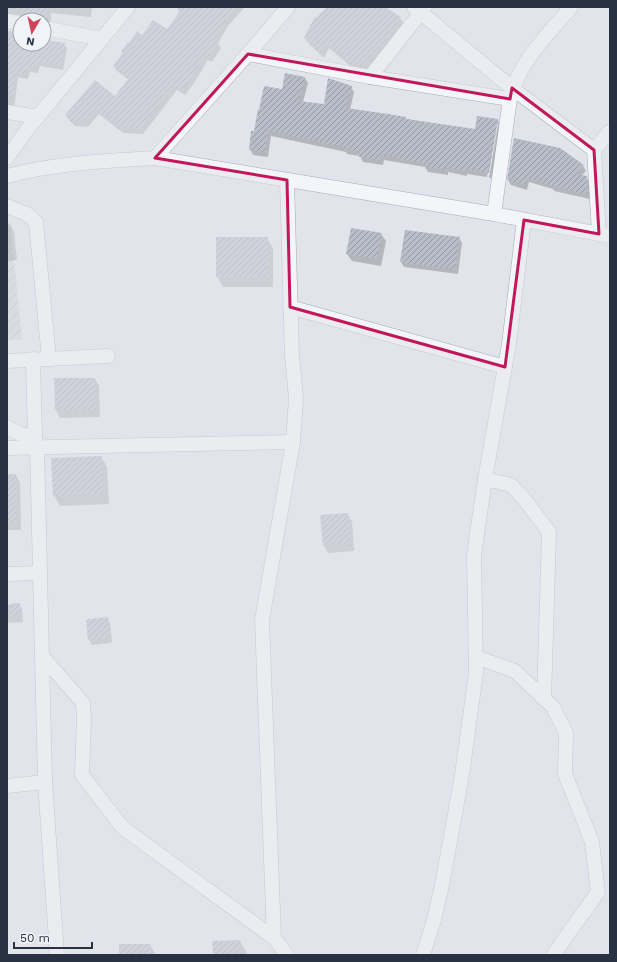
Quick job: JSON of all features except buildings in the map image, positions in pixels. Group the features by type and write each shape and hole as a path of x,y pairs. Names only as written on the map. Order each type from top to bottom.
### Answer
{"street":[{"path":"7,158 38,117 128,7"},
{"path":"155,158 288,7"},
{"path":"494,214 511,93 518,75 525,63 571,7"},
{"path":"370,77 420,9 511,93 594,150"},
{"path":"52,30 102,39"},
{"path":"248,54 370,77 511,93"},
{"path":"7,112 38,117"},
{"path":"7,176 48,167 155,158 494,214 604,235 594,150 610,131"},
{"path":"274,938 262,620 293,442 296,398 292,356 287,180"},
{"path":"7,206 28,214 36,222 49,358"},
{"path":"423,955 434,920 443,880 462,774 476,673 474,555 485,479 509,344 524,220"},
{"path":"290,307 505,367"},
{"path":"7,361 108,356"},
{"path":"33,359 45,782 57,955"},
{"path":"7,427 36,442"},
{"path":"7,448 36,442 293,442"},
{"path":"485,479 511,485 525,500 548,532 544,699"},
{"path":"7,574 40,573"},
{"path":"42,656 83,703 84,719 82,775 123,828 274,938 287,955"},
{"path":"476,657 515,672 553,707 566,733 565,774 592,842 598,892 587,909 563,939 554,955"},
{"path":"7,786 45,782"}],"highlighted area":[{"path":"248,54 510,99 512,88 594,150 599,234 524,220 505,367 290,307 287,180 155,158"}],"shaded area":[{"path":"7,223 10,223 22,339 7,340"}]}
